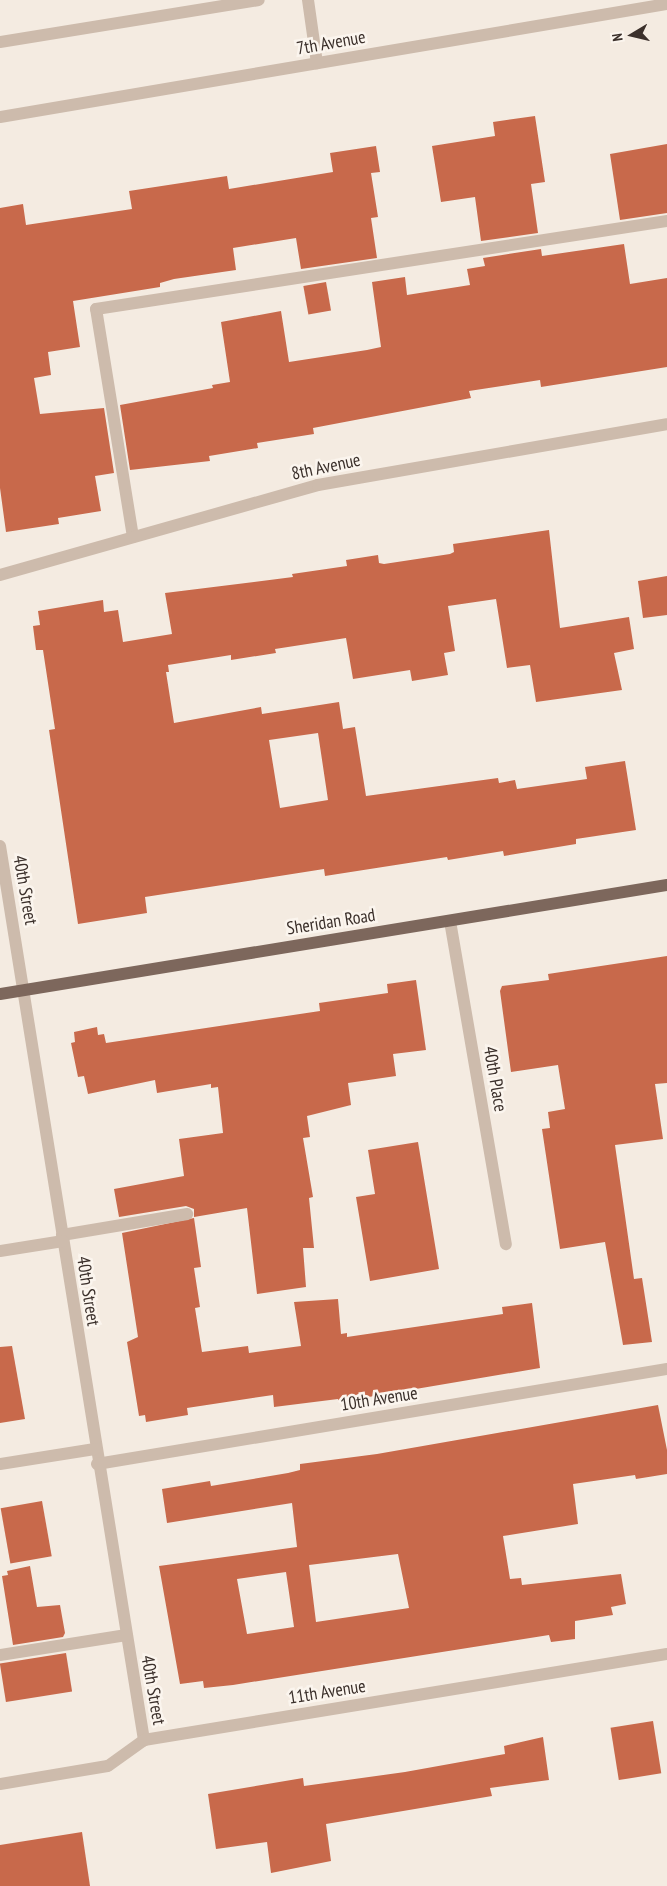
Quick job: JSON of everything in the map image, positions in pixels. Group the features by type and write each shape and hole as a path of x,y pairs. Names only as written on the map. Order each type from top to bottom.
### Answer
{"main road":[{"name":"Sheridan Road","path":"0,994 667,885"}],"street":[{"path":"0,42 259,0"},
{"path":"308,0 317,63"},
{"name":"7th Avenue","path":"0,117 667,4"},
{"path":"134,537 96,309 667,221"},
{"name":"8th Avenue","path":"0,575 318,485 667,424"},
{"name":"40th Street","path":"0,846 25,990 97,1464 144,1740"},
{"name":"40th Place","path":"450,921 506,1244"},
{"path":"0,1251 187,1214"},
{"name":"10th Avenue","path":"97,1464 667,1369"},
{"path":"0,1464 95,1449"},
{"path":"0,1655 126,1635"},
{"name":"11th Avenue","path":"0,1784 108,1766 144,1740 667,1654"}],"building":[{"path":"535,116 545,182 531,184 538,233 481,241 475,197 441,202 432,146 495,136 493,122"},
{"path":"667,144 667,213 620,220 610,154"},
{"path":"376,146 380,172 371,173 378,217 371,218 377,258 301,269 296,238 233,248 236,270 174,279 160,283 160,287 73,301 80,347 48,352 51,375 34,378 40,414 104,408 114,473 95,476 101,511 58,518 59,524 6,532 0,488 0,208 23,204 26,225 132,209 129,191 227,176 229,189 333,172 330,153"},
{"path":"624,244 630,284 667,278 667,367 541,387 540,380 469,391 471,398 313,428 314,434 257,443 258,448 209,456 210,461 130,470 120,405 213,388 212,385 230,382 221,322 281,311 289,362 367,350 381,347 372,282 405,277 407,295 470,285 467,269 485,266 483,258 541,249 542,256"},
{"path":"326,282 331,311 308,315 303,286"},
{"path":"549,530 560,628 629,617 634,649 614,653 622,690 536,702 530,665 507,668 496,599 448,606 455,651 444,653 448,675 412,681 410,670 353,679 346,638 275,649 276,653 231,660 231,655 168,665 169,672 166,672 174,723 261,707 262,714 339,702 343,729 355,727 366,796 498,778 499,783 515,780 517,789 587,779 585,767 625,761 636,830 576,839 576,844 504,856 503,851 448,860 447,857 325,876 324,869 145,897 147,913 78,924 49,730 55,729 43,650 36,650 33,626 40,625 38,611 103,600 104,612 118,610 123,642 172,634 165,593 293,577 292,574 347,566 346,560 378,555 379,563 384,564 450,554 454,552 453,544","holes":["318,733 328,800 280,808 269,740"]},
{"path":"667,576 667,615 643,618 638,581"},
{"path":"667,956 667,1083 655,1084 663,1139 615,1145 634,1279 642,1278 652,1342 623,1345 605,1242 560,1249 542,1129 550,1128 548,1112 565,1109 558,1065 511,1072 500,991 502,986 549,980 548,974"},
{"path":"416,980 426,1050 393,1054 396,1076 348,1083 351,1105 307,1116 310,1137 303,1138 313,1197 309,1198 314,1248 303,1248 306,1287 257,1294 247,1208 194,1217 194,1209 186,1206 119,1217 114,1189 184,1176 179,1139 223,1133 218,1087 211,1088 211,1084 157,1093 155,1080 88,1094 84,1076 78,1077 71,1043 75,1042 74,1032 97,1027 98,1035 104,1034 106,1043 320,1011 319,1003 388,993 387,984"},
{"path":"418,1142 439,1269 370,1281 356,1197 375,1194 368,1150"},
{"path":"194,1218 201,1267 194,1268 200,1307 195,1308 202,1352 248,1346 249,1353 301,1346 294,1302 338,1299 341,1334 347,1333 347,1337 503,1314 502,1307 532,1303 540,1368 339,1402 338,1399 274,1407 273,1395 187,1408 188,1415 146,1422 145,1415 139,1416 127,1342 138,1337 122,1233"},
{"path":"12,1346 25,1419 0,1423 0,1347"},
{"path":"658,1405 667,1450 667,1474 636,1479 635,1475 573,1484 578,1524 503,1536 510,1579 521,1578 522,1585 621,1574 626,1604 611,1607 613,1615 575,1621 575,1639 551,1642 549,1635 233,1685 204,1688 203,1681 180,1684 159,1566 297,1547 292,1503 167,1523 162,1489 210,1481 211,1486 288,1473 300,1470 300,1464 377,1454","holes":["398,1554 409,1608 316,1622 309,1565","286,1572 294,1627 247,1634 237,1579"]},
{"path":"42,1501 52,1556 10,1563 1,1508"},
{"path":"30,1566 37,1607 60,1605 65,1633 63,1637 13,1645 2,1576 8,1575 7,1571"},
{"path":"66,1653 72,1692 6,1702 0,1663"},
{"path":"653,1721 661,1773 619,1780 611,1728"},
{"path":"543,1737 549,1780 490,1788 492,1796 326,1824 331,1861 271,1873 267,1842 216,1849 208,1794 303,1778 304,1786 405,1772 505,1754 504,1746"},
{"path":"82,1832 90,1886 0,1886 0,1845"}]}
